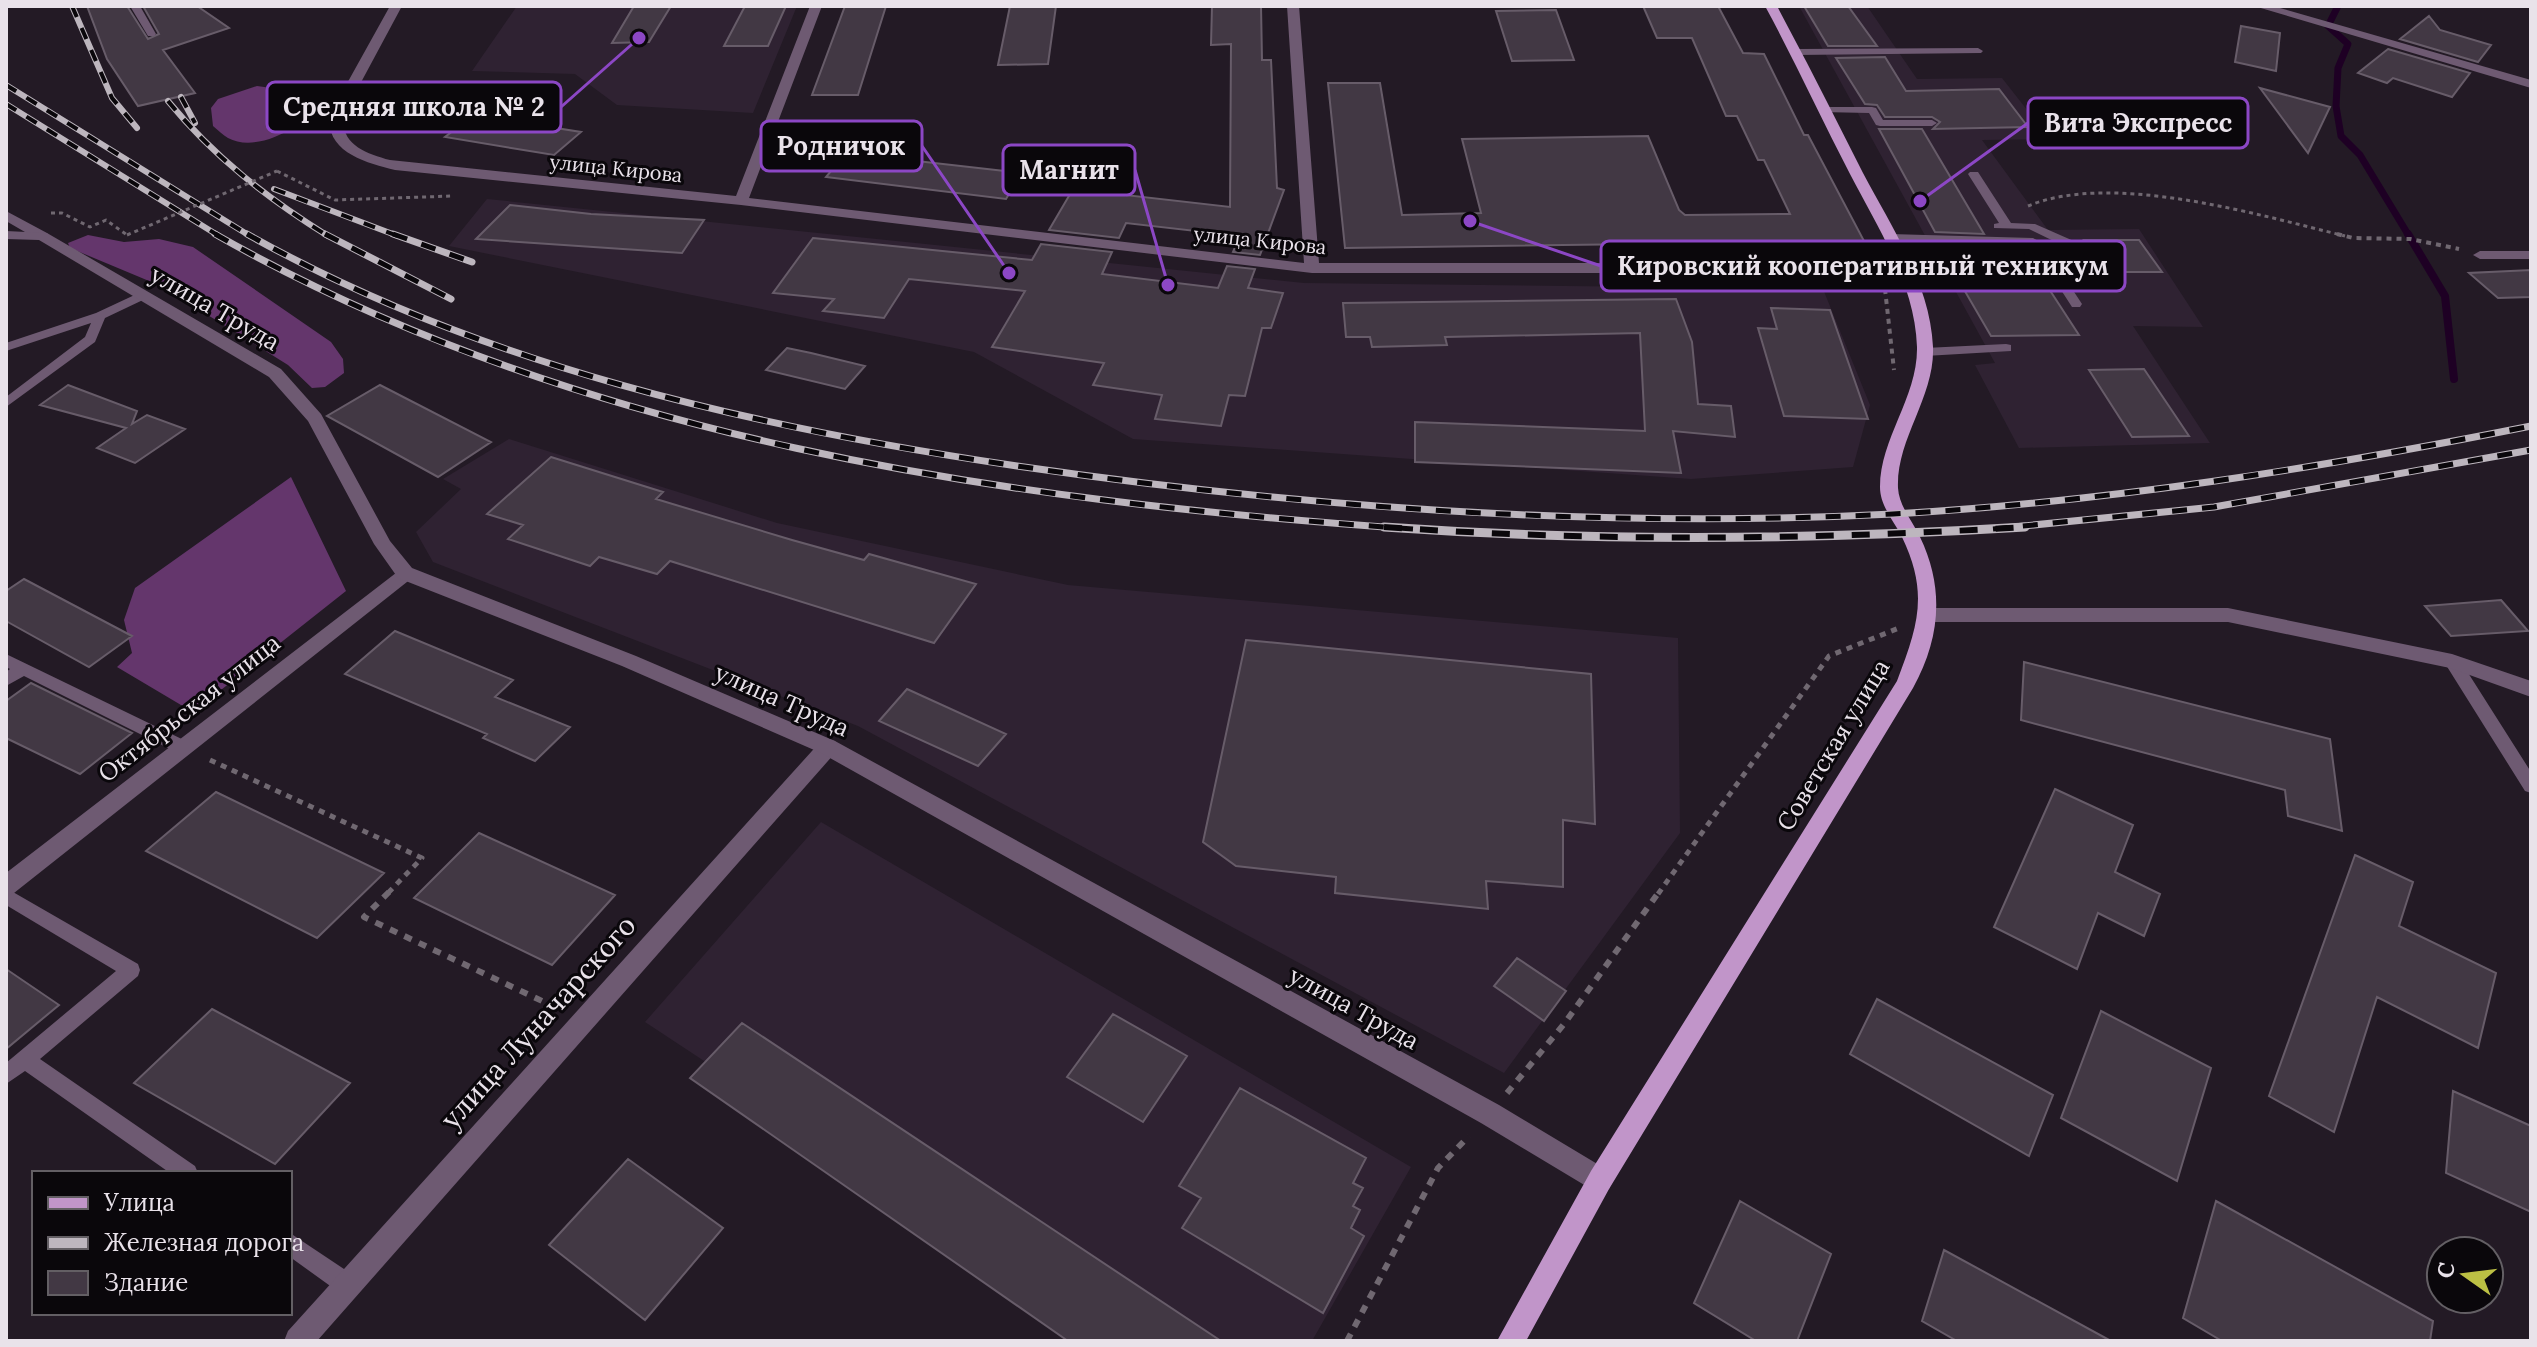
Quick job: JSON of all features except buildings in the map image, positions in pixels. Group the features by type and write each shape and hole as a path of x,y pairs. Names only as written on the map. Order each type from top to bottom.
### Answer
{"main road":[{"name":"Советская улица","path":"1511,1341 1600,1180 1906,683 1931,615 1931,594 1924,568 1889,488 1892,468 1923,383 1925,352 1918,309 1887,232 1771,6"}],"street":[{"name":"улица Кирова","path":"396,6 337,114 334,127 337,138 373,160 395,166 741,201 1312,268 1902,268"},
{"path":"741,201 816,6"},
{"path":"1293,6 1312,268"},
{"path":"2260,6 2531,84"},
{"path":"2311,21 2328,6"},
{"name":"улица Труда","path":"6,215 275,373 315,418 383,544 405,573 629,661 828,747 1490,1114 1600,1180"},
{"path":"6,235 42,236"},
{"path":"2480,255 2531,255"},
{"name":"Октябрьская улица","path":"6,886 405,573"},
{"path":"1931,615 1969,618 2228,615 2452,661 2531,689"},
{"name":"улица Луначарского","path":"298,1341 582,1019 828,747"}],"lane":[{"path":"135,6 151,34"},
{"path":"1796,52 1978,51"},
{"path":"1825,110 1872,110 1880,123 1932,123"},
{"path":"1974,174 2004,221"},
{"path":"1887,232 2004,221 2031,226 2072,245"},
{"path":"1887,232 2029,240 2038,246 2076,304"},
{"path":"6,347 100,316 141,296"},
{"path":"6,403 91,339 100,316"},
{"path":"1925,352 2006,348"},
{"path":"6,660 184,748"},
{"path":"2452,661 2531,786"},
{"path":"6,680 24,668"},
{"path":"6,896 131,970 6,1075"},
{"path":"24,1059 185,1171"},
{"path":"292,1245 348,1285"}],"path":[{"path":"62,213 90,227 106,220 127,235 277,171 328,199"},
{"path":"2004,221 2045,199 2124,194 2206,202 2353,238 2410,239 2480,255"},
{"path":"1881,267 1894,374"},
{"path":"1347,1341 1438,1168 1490,1114 1564,1024 1829,656 1902,626 1904,617"},
{"path":"184,748 422,858 364,917 582,1019"}],"shaded area":[{"path":"517,6 797,6 753,113 617,105 575,74 472,71"},
{"path":"1799,6 1867,6 1917,79 2002,78 2050,139 1982,140 2048,230 2139,229 2203,327 2133,326 2210,443 2019,448 1975,365 1995,363"},
{"path":"257,86 320,97 305,118 281,134 253,142 228,138 213,126 211,108 218,99"},
{"path":"487,199 1304,283 1823,289 1870,405 1853,467 1691,479 1133,439 974,352 449,246"},
{"path":"88,235 124,242 159,239 193,247 331,342 343,359 344,373 325,387 312,388 288,365 161,286 70,248 68,243"},
{"path":"509,439 777,523 1068,585 1678,638 1680,833 1504,1073 858,726 433,562 416,532 461,489 443,479"},
{"path":"291,477 346,591 202,705 181,705 117,667 132,653 124,620 135,588"},
{"path":"821,822 1411,1167 1312,1341 1128,1341 645,1022"}],"waterway":[{"path":"2338,6 2328,26 2348,44 2338,68 2336,106 2341,136 2360,155 2409,236"},
{"path":"2408,234 2445,296 2454,379"}],"railway":[{"path":"72,6 112,98 137,128"},
{"path":"6,85 250,236"},
{"path":"181,97 195,123"},
{"path":"168,101 242,175 328,236"},
{"path":"6,104 219,236"},
{"path":"274,189 398,236"},
{"path":"215,234 354,305 497,363 645,410 796,448 950,478 1104,500 1401,528"},
{"path":"247,234 337,280 429,320 524,355 621,385 719,410 818,432 1017,466 1344,504 1673,519 1893,514 2054,501 2214,481 2373,456 2531,426"},
{"path":"325,234 451,299"},
{"path":"393,234 472,262"},
{"path":"2001,528 2214,507 2531,450"},
{"path":"1384,527 1401,528"},
{"path":"2001,528 2025,527"},
{"path":"1401,528 1704,538 2001,528"},
{"path":"1401,528 1413,529"},
{"path":"1993,529 2001,528"}],"place":[{"name":"Средняя школа № 2","path":"639,38"},
{"name":"Вита Экспресс","path":"1920,201"},
{"name":"Кировский кооперативный техникум","path":"1470,221"},
{"name":"Родничок","path":"1009,273"},
{"name":"Магнит","path":"1168,285"}]}
